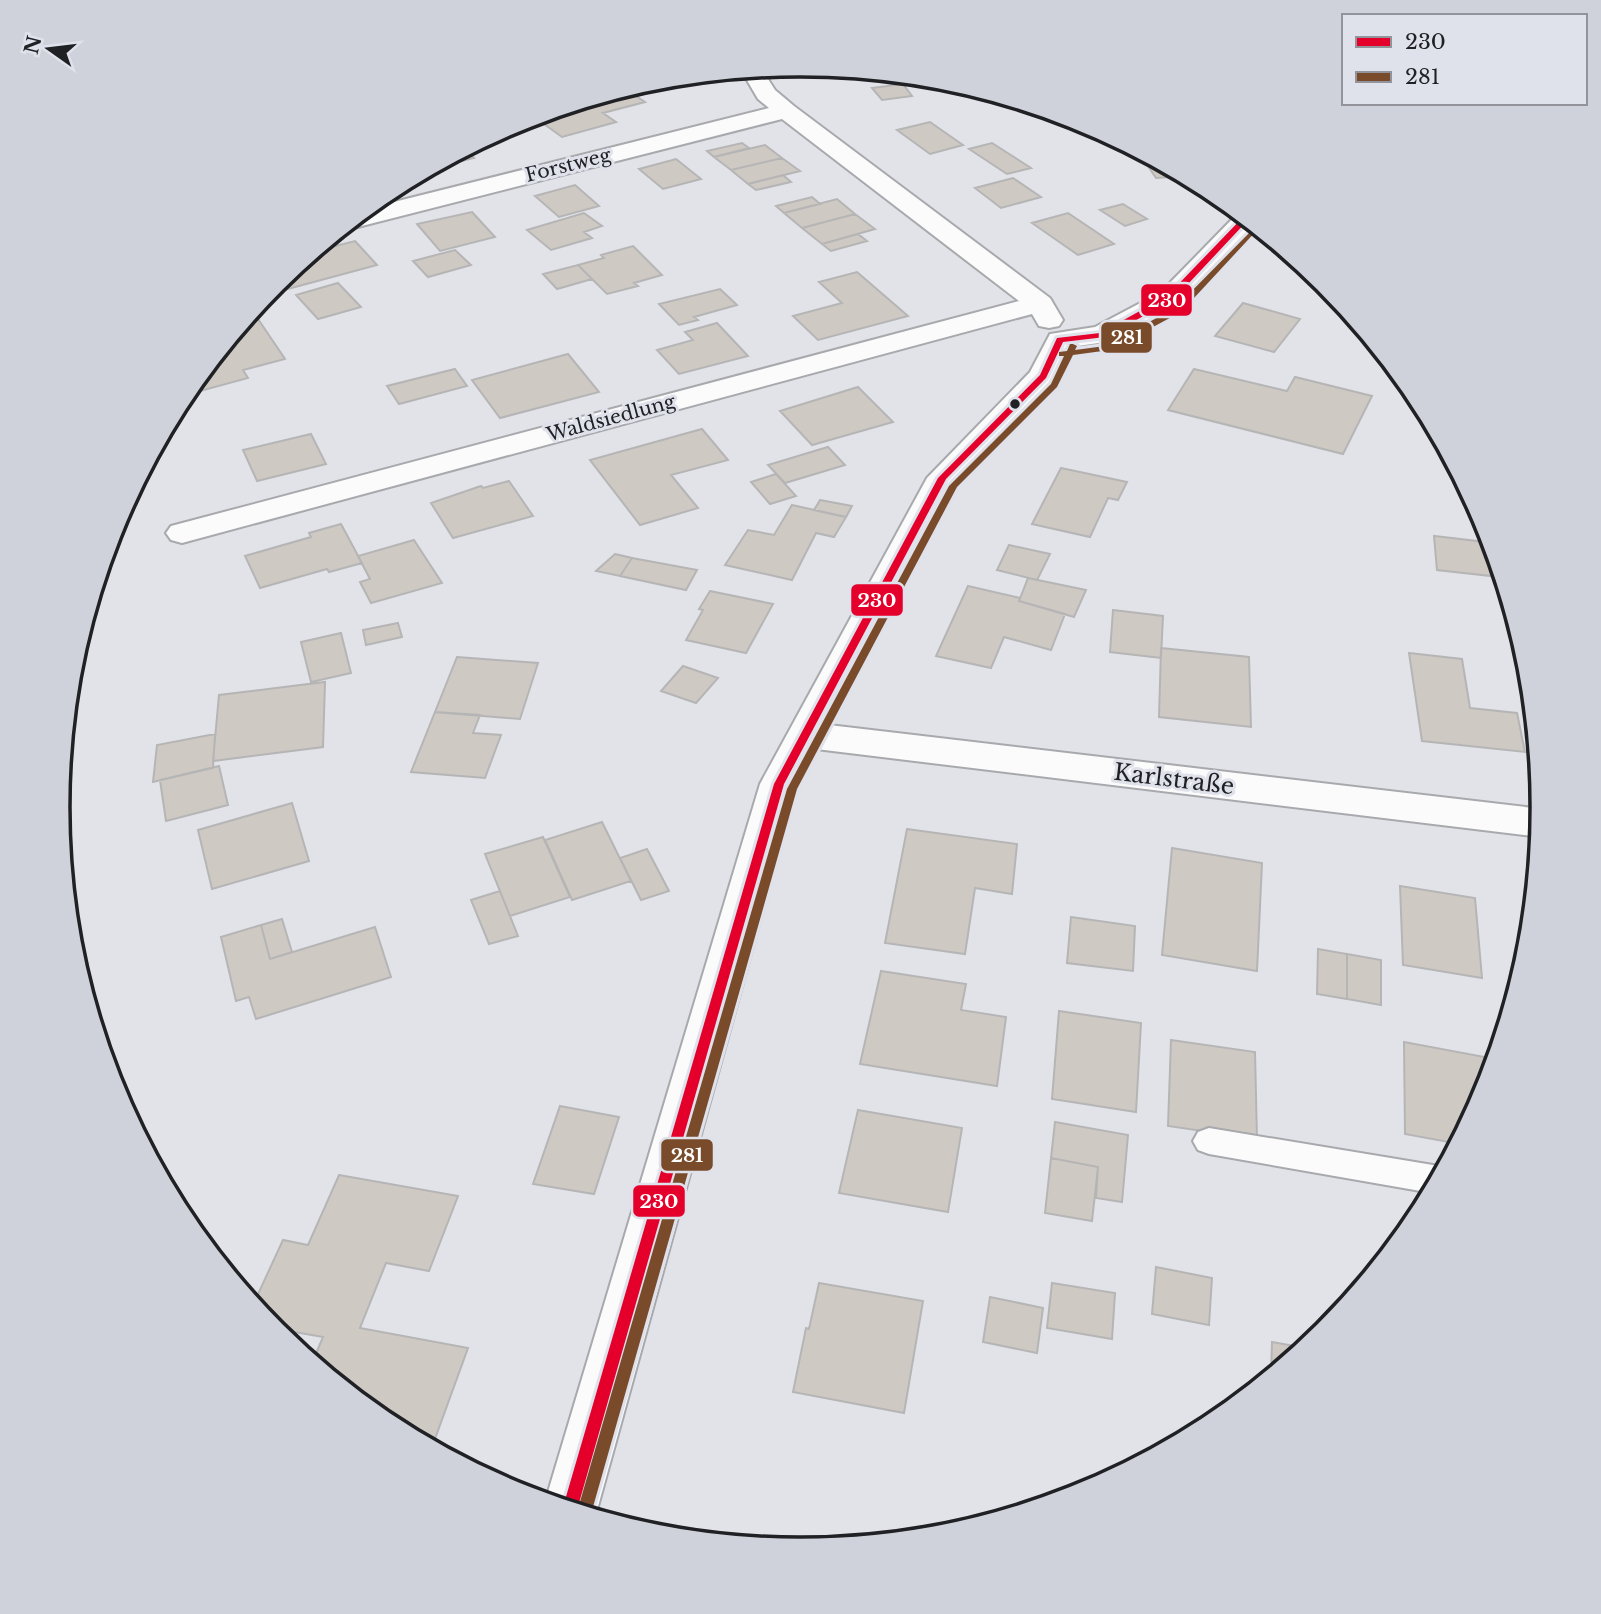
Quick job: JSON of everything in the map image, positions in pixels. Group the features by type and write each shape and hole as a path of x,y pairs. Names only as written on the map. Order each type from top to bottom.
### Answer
{"street":[{"path":"756,78 766,94 786,111 1040,304 1060,340"},
{"name":"Forstweg","path":"375,214 786,111"},
{"path":"1060,340 1102,335 1170,298 1240,224"},
{"name":"Waldsiedlung","path":"181,533 1040,304"},
{"path":"573,1501 779,784 942,478 1043,376 1060,340"},
{"name":"Karlstraße","path":"806,735 1530,822"}],"lane":[{"path":"1209,1141 1429,1178"}],"building":[{"path":"903,84 912,96 882,100 872,88"},
{"path":"636,96 645,102 603,113 616,122 562,137 544,124 537,126 611,101"},
{"path":"930,122 963,145 930,154 897,130"},
{"path":"742,143 749,148 714,157 707,151"},
{"path":"992,143 1031,168 1007,174 969,149"},
{"path":"765,145 782,158 731,170 714,157"},
{"path":"782,158 800,171 748,184 731,170"},
{"path":"676,159 701,179 663,189 639,169"},
{"path":"1146,164 1171,177 1156,178"},
{"path":"783,175 791,182 756,190 748,184"},
{"path":"1013,178 1041,197 1001,208 975,188"},
{"path":"575,185 599,206 559,217 535,196"},
{"path":"812,197 820,204 784,213 776,206"},
{"path":"837,199 855,214 802,228 784,213"},
{"path":"1123,204 1147,219 1125,226 1100,210"},
{"path":"472,212 495,237 440,251 417,224"},
{"path":"584,213 602,226 584,232 592,238 551,250 527,230"},
{"path":"1068,213 1114,244 1078,255 1032,223"},
{"path":"855,214 875,229 822,244 802,228"},
{"path":"858,234 867,241 831,251 822,244"},
{"path":"355,241 377,265 284,290 319,258 333,247"},
{"path":"633,246 662,275 634,283 638,286 607,294 578,265 604,258 601,255"},
{"path":"455,250 471,265 428,277 413,261"},
{"path":"578,265 592,279 557,289 543,274"},
{"path":"857,272 908,316 818,340 793,316 842,303 819,282"},
{"path":"338,283 361,307 318,319 296,295"},
{"path":"720,289 737,305 694,317 698,320 679,325 659,304"},
{"path":"1243,303 1300,319 1274,352 1215,336"},
{"path":"257,318 285,359 243,370 248,378 200,391"},
{"path":"717,323 748,356 679,374 657,350 693,340 685,332"},
{"path":"568,354 599,392 500,418 472,380"},
{"path":"455,369 467,386 399,404 387,386"},
{"path":"1194,369 1287,391 1295,377 1372,396 1343,454 1168,410"},
{"path":"858,387 893,422 812,445 780,411"},
{"path":"702,429 728,460 671,475 698,508 640,525 590,460"},
{"path":"311,434 326,464 257,481 243,450"},
{"path":"828,447 845,465 785,483 768,465"},
{"path":"1061,468 1127,482 1118,500 1108,498 1090,537 1032,524"},
{"path":"776,474 796,496 770,504 751,482"},
{"path":"509,481 533,516 453,538 431,503 481,486 483,488"},
{"path":"820,500 852,506 846,517 814,510"},
{"path":"792,505 846,517 834,537 816,533 792,580 725,565 748,530 774,535"},
{"path":"341,524 362,563 329,572 327,569 260,588 245,556 311,537 309,533"},
{"path":"1434,536 1480,541 1491,576 1437,570"},
{"path":"414,540 442,583 371,603 360,582 370,579 358,556"},
{"path":"1009,545 1050,554 1037,580 997,570"},
{"path":"615,554 632,558 620,576 596,571"},
{"path":"632,558 697,570 686,590 620,576"},
{"path":"1028,578 1086,590 1074,617 1019,601"},
{"path":"968,586 1020,598 1019,601 1065,614 1051,650 1004,637 991,668 936,656"},
{"path":"710,591 773,604 746,653 686,640"},
{"path":"1113,610 1163,616 1161,658 1110,652"},
{"path":"398,623 402,637 366,645 363,630"},
{"path":"341,633 351,673 311,682 301,642"},
{"path":"1161,648 1249,657 1251,727 1159,717"},
{"path":"1409,653 1462,659 1470,708 1517,713 1525,752 1422,741"},
{"path":"457,657 538,663 520,719 435,712"},
{"path":"683,666 718,678 696,703 661,691"},
{"path":"325,682 323,747 213,761 219,695"},
{"path":"435,712 480,715 473,733 501,735 485,778 411,772"},
{"path":"215,734 213,768 153,782 157,745"},
{"path":"219,766 228,805 166,821 160,780"},
{"path":"292,803 309,861 212,889 198,830"},
{"path":"602,822 631,881 572,900 545,840"},
{"path":"907,829 1017,844 1012,894 975,888 965,954 885,943"},
{"path":"543,837 570,897 510,916 485,854"},
{"path":"1172,848 1262,863 1257,971 1162,955"},
{"path":"647,849 669,891 641,900 620,858"},
{"path":"1400,886 1475,898 1482,978 1403,965"},
{"path":"500,891 518,936 489,944 471,900"},
{"path":"1071,917 1135,926 1133,971 1067,963"},
{"path":"282,919 292,952 270,959 261,925"},
{"path":"261,925 270,959 375,927 391,977 256,1019 249,997 236,1001 221,937"},
{"path":"1318,949 1347,954 1347,999 1317,994"},
{"path":"1347,954 1381,960 1381,1005 1347,999"},
{"path":"881,971 966,984 961,1010 1006,1017 997,1086 860,1064"},
{"path":"1059,1011 1141,1023 1136,1112 1052,1099"},
{"path":"1171,1040 1255,1052 1257,1139 1168,1126"},
{"path":"1404,1042 1486,1057 1449,1142 1405,1134"},
{"path":"560,1106 619,1117 594,1194 533,1184"},
{"path":"858,1110 962,1128 948,1212 839,1193"},
{"path":"1055,1122 1128,1135 1122,1202 1096,1198 1098,1167 1051,1158"},
{"path":"1051,1158 1098,1167 1092,1221 1045,1213"},
{"path":"339,1175 458,1196 429,1271 386,1263 360,1328 468,1348 435,1440 356,1387 316,1353 323,1337 292,1332 257,1296 283,1240 308,1245"},
{"path":"1156,1267 1212,1278 1209,1325 1152,1314"},
{"path":"819,1283 923,1301 904,1413 793,1392 806,1328 809,1329"},
{"path":"1052,1283 1115,1293 1112,1339 1047,1328"},
{"path":"990,1297 1043,1308 1037,1353 983,1342"},
{"path":"1272,1342 1293,1346 1282,1356 1271,1365"}],"transit line":[{"name":"230","path":"1060,340 1102,335 1170,298 1240,224"},
{"name":"281","path":"1062,354 1107,348 1178,310 1252,233"},
{"name":"230","path":"573,1501 779,784 942,478 1043,376 1060,340"},
{"name":"281","path":"586,1505 792,789 953,486 1054,385 1073,346"}]}
